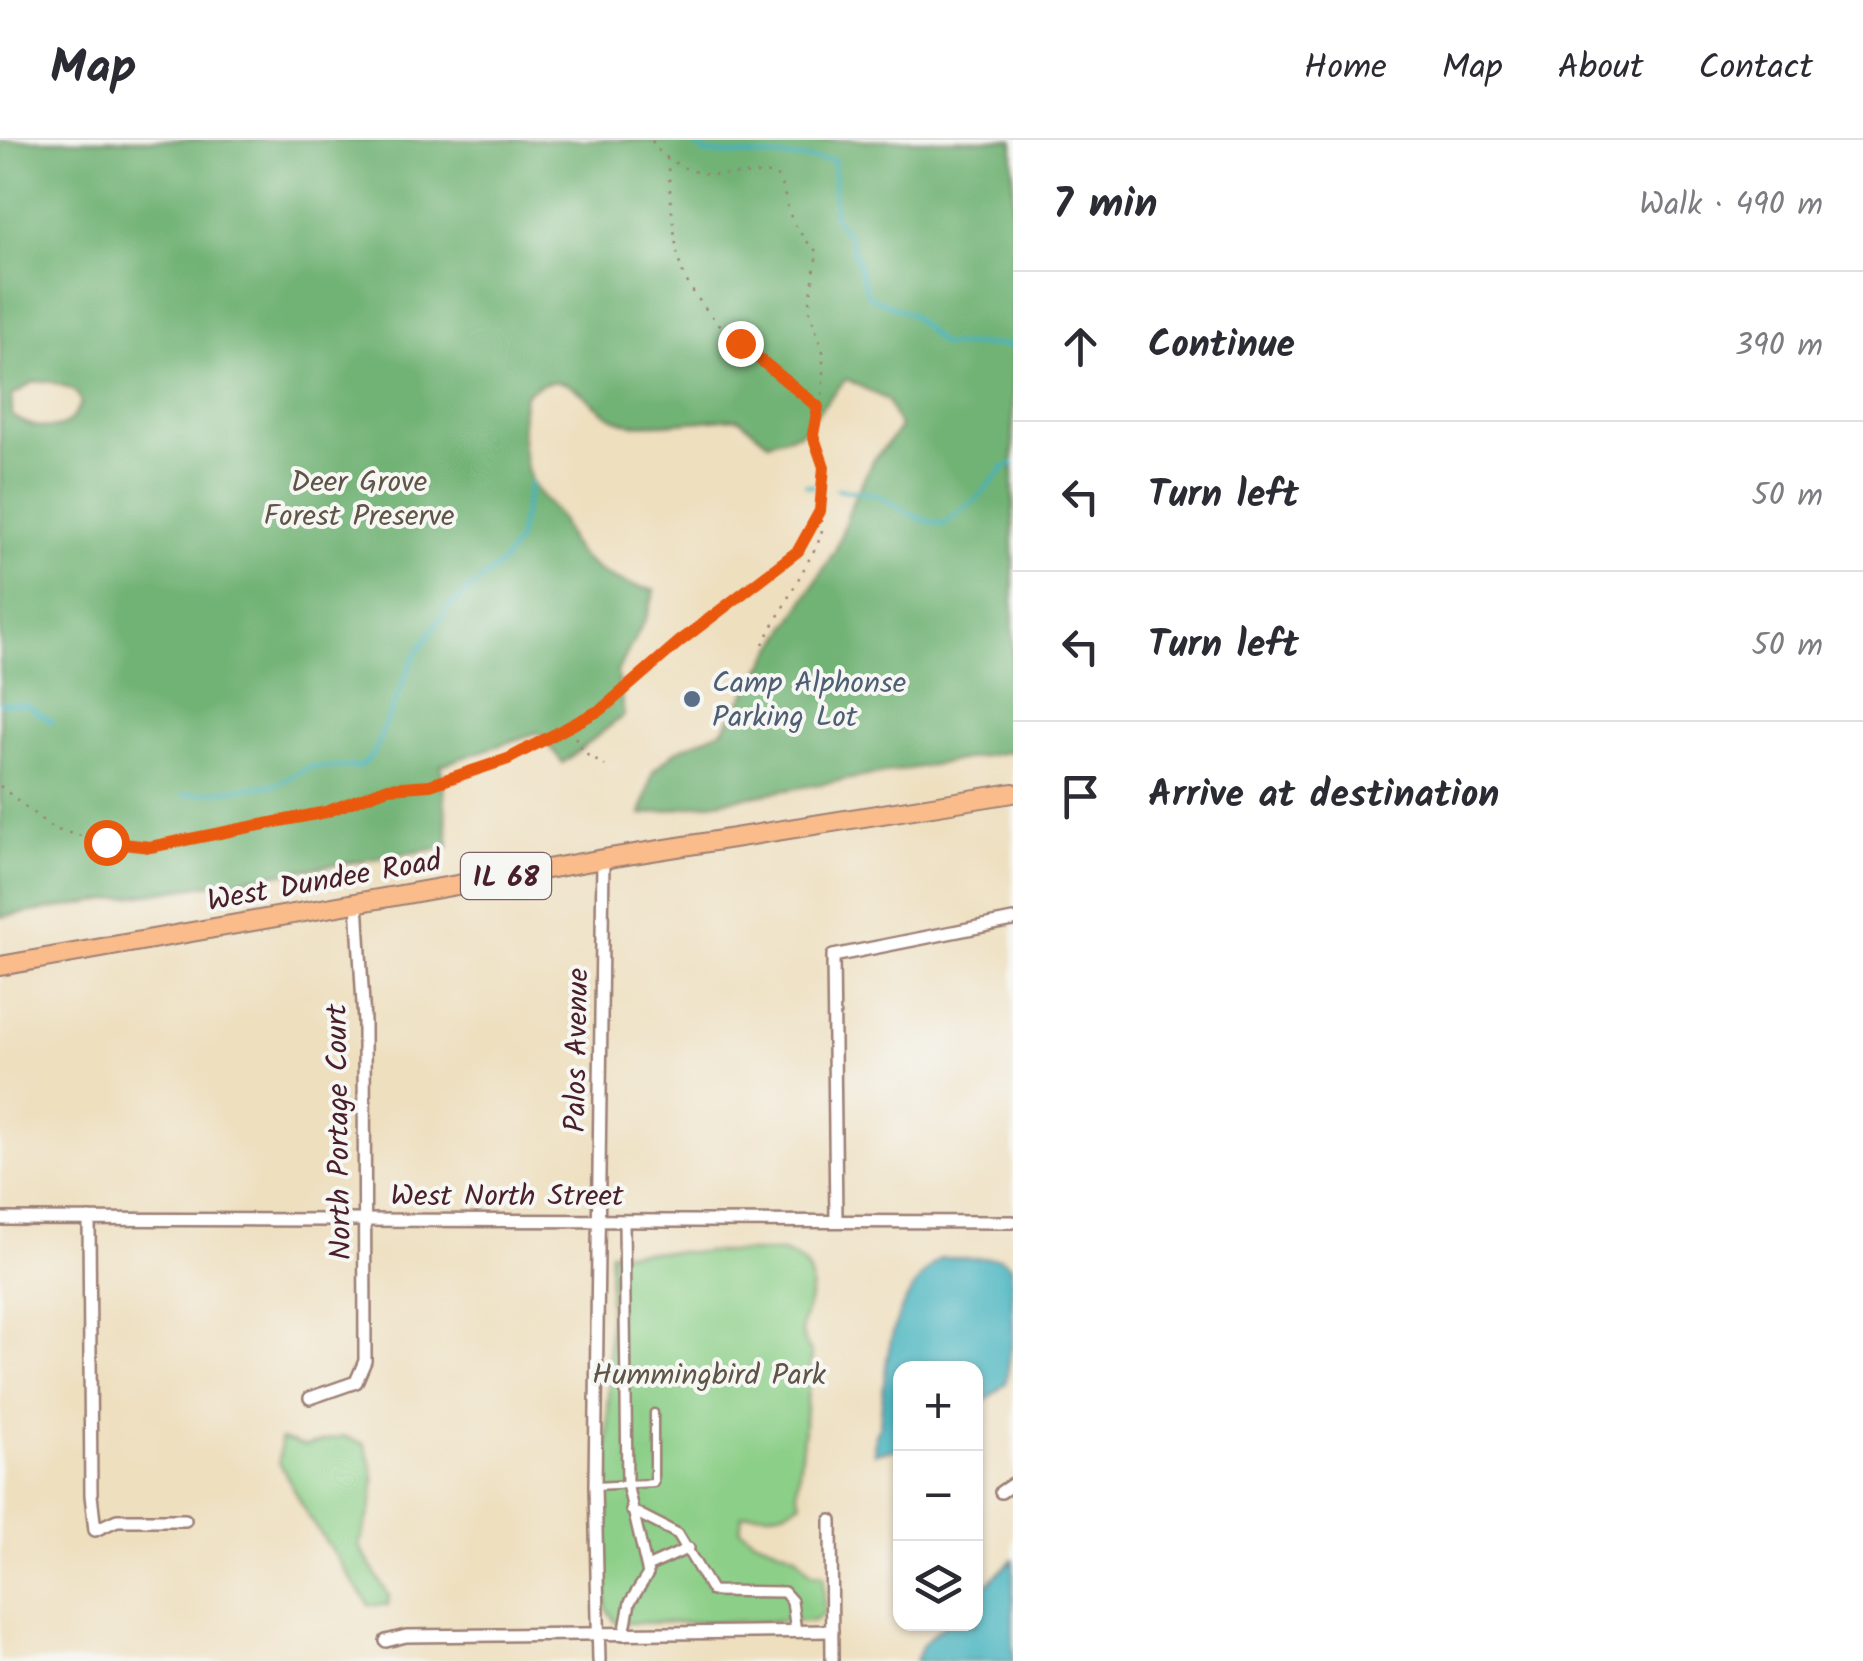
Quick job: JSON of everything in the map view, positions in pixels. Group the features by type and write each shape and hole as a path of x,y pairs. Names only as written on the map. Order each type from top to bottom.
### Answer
{"main road":[{"name":"West Dundee Road","path":"0,966 602,859 1013,793"}],"street":[{"name":"Palos Avenue","path":"598,1661 595,1486 602,859"},
{"name":"North Portage Court","path":"310,1398 356,1382 364,1361 364,1022 357,902"},
{"path":"836,1220 833,956 1013,920"},
{"name":"West North Street","path":"0,1219 1013,1222"},
{"path":"89,1219 94,1530 116,1520 185,1520"},
{"path":"624,1221 628,1484 648,1574 630,1602 624,1636"},
{"path":"1001,1492 1013,1484"},
{"path":"632,1510 678,1534 712,1591 784,1592 792,1601 796,1632"},
{"path":"832,1521 832,1661"},
{"path":"647,1567 689,1548"},
{"path":"386,1640 406,1636 832,1631"}],"lane":[{"path":"595,1486 654,1483 654,1413"}],"path":[{"path":"652,140 654,148 667,158 702,175 775,174 783,184 790,213 803,238 818,252 809,309 823,352 823,390 813,435 824,467 819,513 822,527 818,543 763,644"},
{"path":"667,158 681,272 700,301 740,343 818,407"},
{"path":"0,786 53,829 106,842 150,847 326,812 388,788 430,785 508,759 602,709 679,642 798,551 819,513"},
{"path":"570,726 584,753 605,766"}],"green space":[{"name":"Deer Grove Forest Preserve","path":"0,140 1013,140 1013,751 641,815 653,771 676,751 723,730 836,549 853,500 873,461 900,428 887,400 846,379 800,433 768,442 738,418 627,423 613,418 568,385 542,384 525,394 522,437 531,480 560,518 573,546 590,564 620,581 655,590 646,618 617,672 624,715 563,763 538,732 441,765 449,847 0,917","holes":["47,381 72,390 79,398 81,403 69,421 46,428 12,415 12,396 33,382"]},
{"name":"Hummingbird Park","path":"610,1252 782,1252 800,1261 809,1273 810,1298 802,1335 812,1354 797,1491 801,1502 777,1512 742,1515 740,1529 754,1539 796,1555 811,1573 824,1575 824,1614 813,1621 616,1623 606,1608"},
{"path":"343,1436 364,1444 373,1471 373,1495 359,1546 389,1596 388,1605 369,1605 309,1517 279,1462 281,1439 305,1446"}],"water":[{"path":"940,1258 1000,1258 1011,1265 1013,1334 1006,1383 983,1403 983,1361 893,1361 893,1450 874,1453 892,1335 909,1294"},
{"path":"1013,1559 1013,1661 916,1661 923,1644 937,1631 983,1631 983,1588"}],"waterway":[{"path":"691,140 705,153 834,160 834,216 849,237 868,296 910,314 942,345 1013,345"},
{"path":"837,489 875,494 918,518 943,525 1013,464"},
{"path":"183,795 275,785 310,767 360,767 373,755 414,657 446,610 502,563 517,542 531,482"},
{"path":"806,485 814,486"},
{"path":"0,703 27,705 52,722"}],"place":[{"name":"Camp Alphonse Parking Lot","path":"692,699"}],"route":[{"path":"106,842 150,847 326,812 388,788 430,785 508,759 602,709 679,642 798,551 820,511 824,467 813,435 818,407 740,343"}]}
